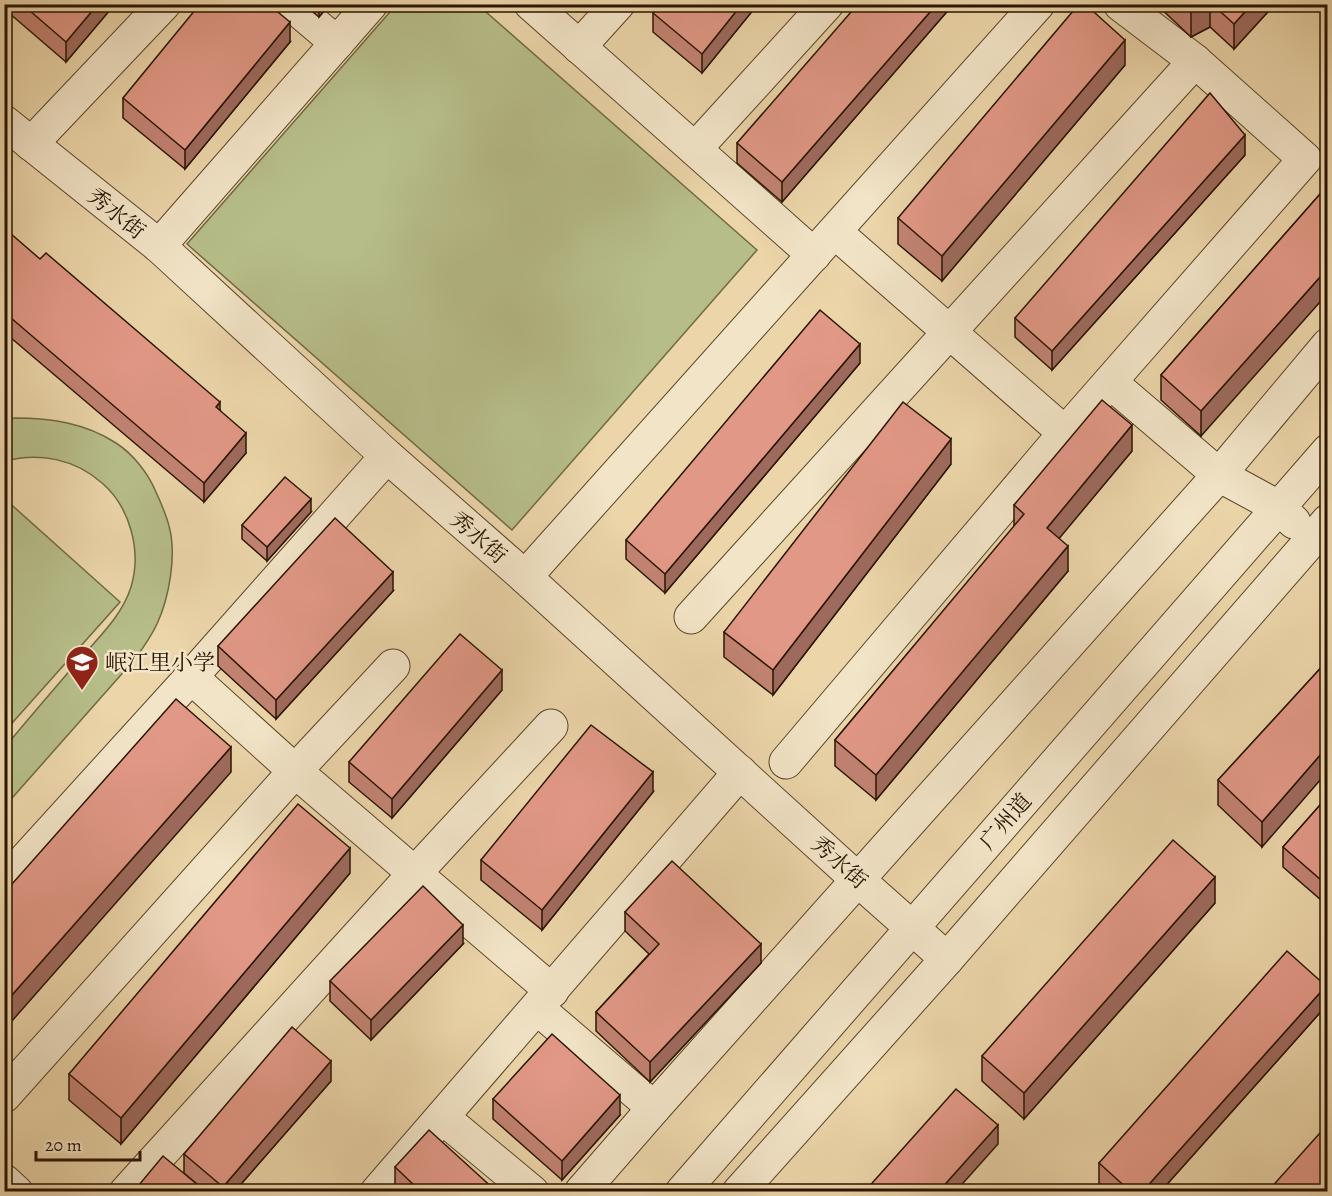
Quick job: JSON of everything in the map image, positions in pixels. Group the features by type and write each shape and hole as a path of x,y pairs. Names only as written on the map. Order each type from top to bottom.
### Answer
{"street":[{"path":"31,144 164,4"},
{"path":"291,4 337,43"},
{"path":"159,246 371,4"},
{"path":"531,4 695,149 949,332 1065,433"},
{"path":"579,47 618,4"},
{"path":"695,149 827,4"},
{"path":"786,762 1065,433 1305,159 1195,61 1120,4"},
{"path":"525,577 824,243 1025,9"},
{"path":"691,616 1195,61"},
{"name":"秀水街","path":"4,122 159,246 387,456 525,577 947,959"},
{"path":"581,1191 1219,475 1328,345"},
{"path":"1110,382 1219,475 1278,507 1322,538"},
{"name":"广州道","path":"682,1191 1328,451"},
{"path":"4,883 387,456"},
{"name":"广州道","path":"739,1191 1322,538"},
{"path":"4,1096 295,771 393,666"},
{"path":"191,677 295,771 415,873 654,1108"},
{"path":"126,1191 551,726"},
{"path":"377,1191 740,772"},
{"path":"442,1117 532,1191"}],"green space":[{"path":"396,5 478,5 757,250 512,530 187,244"},
{"path":"42,419 80,426 104,436 128,453 149,478 163,509 171,537 172,563 161,614 144,647 5,806 5,747 116,617 131,587 135,559 131,530 126,517 120,504 102,483 80,468 56,460 31,457 5,461 5,420"},
{"path":"5,499 120,602 5,731"}],"building":[{"path":"22,4 98,4 66,42"},
{"path":"200,4 268,4 290,22 185,150 123,98"},
{"path":"660,4 742,4 702,54 653,13"},
{"path":"858,4 937,4 782,182 737,143"},
{"path":"1079,4 1085,4 1125,40 942,256 898,218"},
{"path":"1183,4 1205,4 1191,12"},
{"path":"1212,4 1252,4 1234,24"},
{"path":"1210,93 1245,135 1052,351 1015,318"},
{"path":"1328,185 1328,268 1201,411 1161,375"},
{"path":"10,233 40,259 46,253 220,402 216,407 246,433 204,483 4,312 4,236"},
{"path":"820,310 860,344 665,574 626,540"},
{"path":"1102,400 1132,425 1047,528 1068,546 876,775 835,740 1024,514 1014,505"},
{"path":"903,402 951,439 773,670 724,632"},
{"path":"285,477 311,499 267,547 242,525"},
{"path":"335,518 393,572 276,700 218,646"},
{"path":"460,634 502,670 392,799 349,762"},
{"path":"1328,660 1328,746 1262,822 1218,780"},
{"path":"176,699 231,747 4,1004 4,893"},
{"path":"591,725 653,772 542,910 481,860"},
{"path":"1328,796 1328,886 1283,847"},
{"path":"298,804 350,848 121,1118 69,1074"},
{"path":"1173,840 1215,877 1024,1093 982,1056"},
{"path":"672,861 761,944 650,1062 596,1012 659,944 625,912"},
{"path":"423,886 463,925 371,1020 330,981"},
{"path":"1287,951 1326,986 1143,1191 1130,1191 1099,1163"},
{"path":"292,1027 331,1061 223,1187 184,1154"},
{"path":"552,1034 620,1095 562,1161 493,1099"},
{"path":"956,1089 998,1125 939,1191 865,1191"},
{"path":"1328,1124 1328,1191 1268,1191"},
{"path":"429,1130 496,1191 413,1191 417,1188 395,1167"},
{"path":"163,1156 205,1191 134,1191"}],"place":[{"name":"岷江里小学","path":"82,691"}]}
